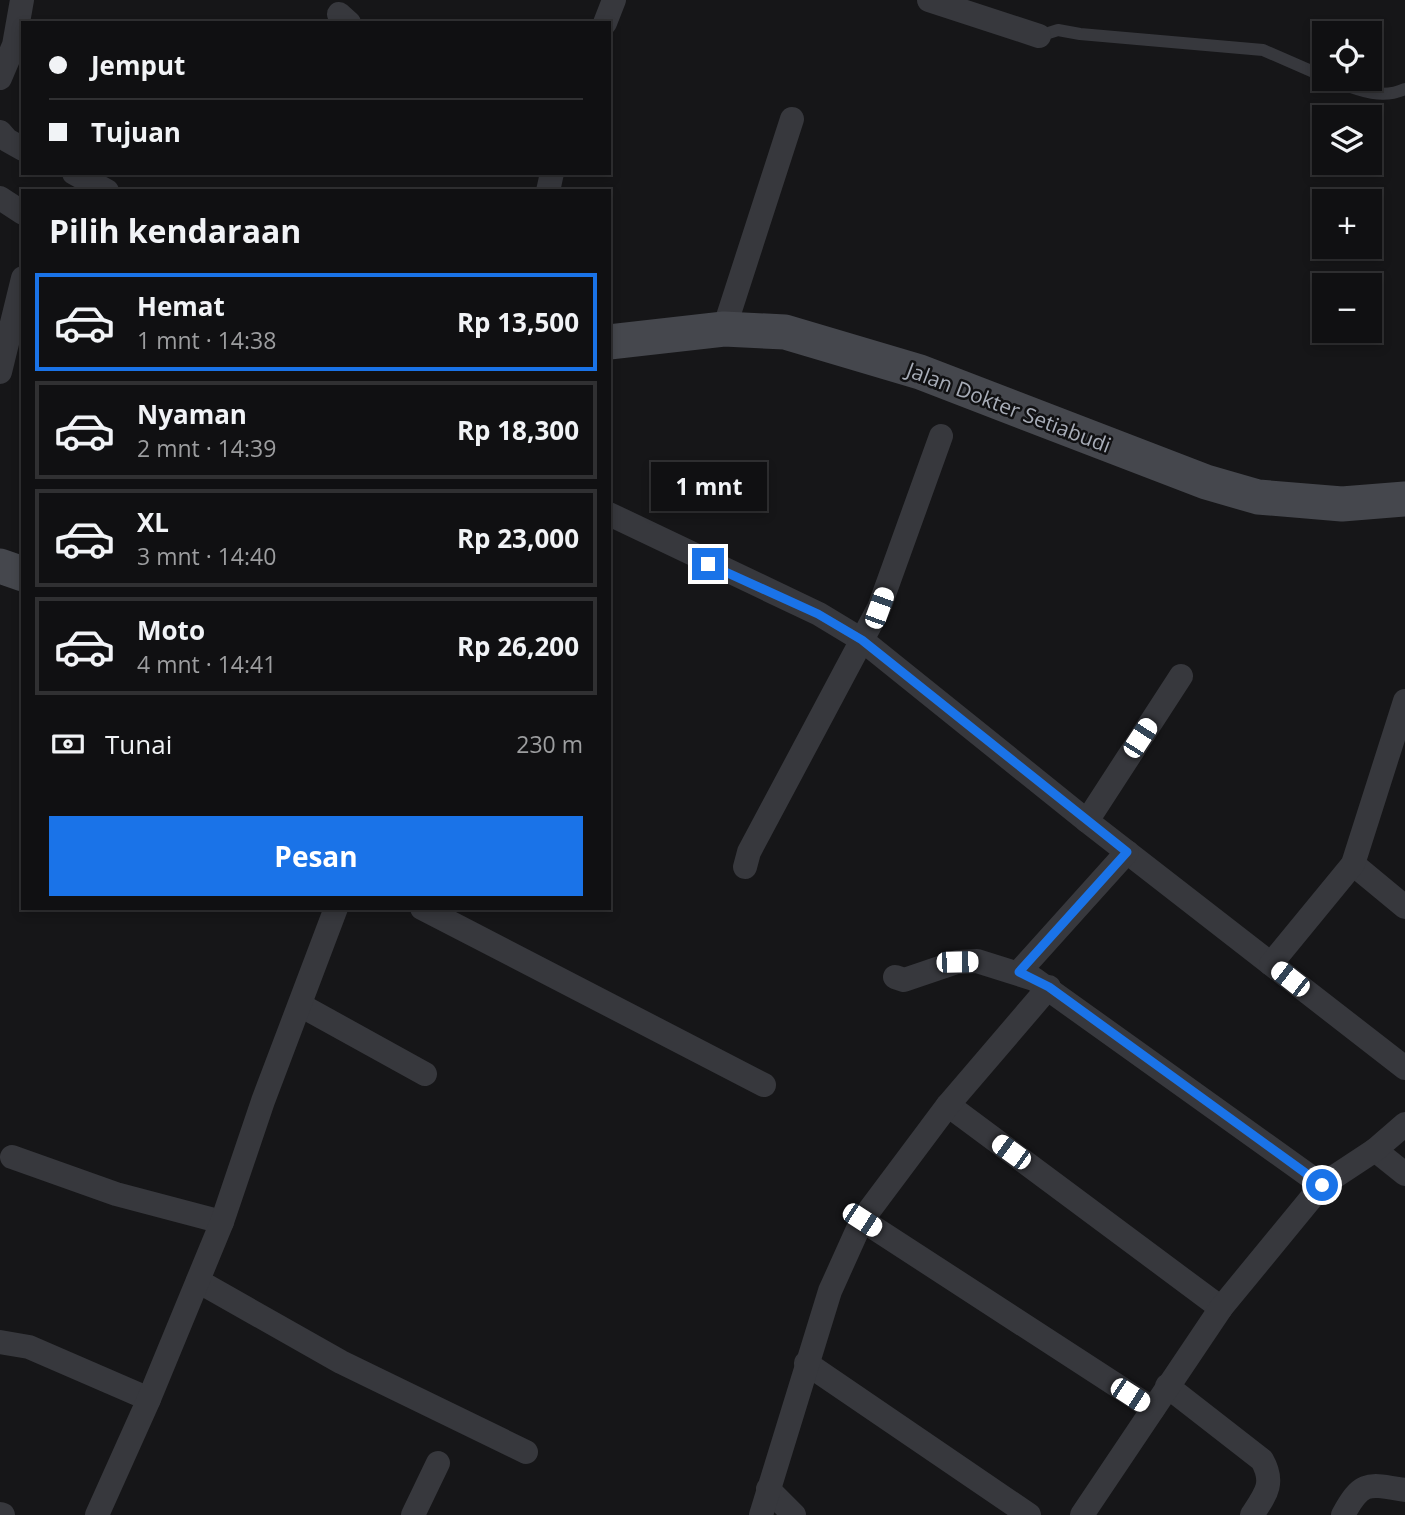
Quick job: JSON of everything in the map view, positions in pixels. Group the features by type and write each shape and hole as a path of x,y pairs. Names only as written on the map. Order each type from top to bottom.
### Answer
{"main road":[{"name":"Jalan Dokter Setiabudi","path":"611,342 724,329 785,332 871,355 1206,482 1258,497 1342,504 1405,499"},
{"path":"0,566 21,573"}],"street":[{"path":"0,78 14,45 22,0"},
{"path":"606,21 614,0"},
{"path":"929,0 1038,36"},
{"path":"724,329 792,119"},
{"path":"0,132 7,140 21,148"},
{"path":"78,175 103,189"},
{"path":"0,198 21,211"},
{"path":"0,372 21,286"},
{"path":"745,867 749,852 879,608 941,436"},
{"path":"611,515 818,614 862,640 1087,821 1405,1068"},
{"path":"1087,821 1181,676"},
{"path":"1271,964 1353,864 1397,754 1405,701"},
{"path":"1019,972 1127,852"},
{"path":"1353,864 1405,907"},
{"path":"97,1515 149,1399 222,1222 263,1101 302,1006 335,910"},
{"path":"426,910 764,1085"},
{"path":"895,977 904,980 957,962 977,961 1019,972 1049,987 1322,1185"},
{"path":"761,1515 830,1290 862,1220 948,1105 1049,987"},
{"path":"302,1006 425,1074"},
{"path":"948,1105 1221,1308"},
{"path":"1082,1515 1221,1308 1322,1185 1375,1150 1405,1124"},
{"path":"1375,1150 1405,1174"},
{"path":"12,1157 116,1194 222,1222"},
{"path":"862,1220 1153,1409"},
{"path":"198,1280 341,1362 526,1452"},
{"path":"0,1342 29,1347 149,1399"},
{"path":"806,1363 1030,1515"},
{"path":"1167,1386 1262,1460 1270,1473 1270,1485 1252,1515"},
{"path":"413,1515 438,1463"},
{"path":"1343,1515 1354,1494 1363,1487 1375,1485 1405,1490"},
{"path":"768,1489 794,1515"}],"lane":[{"path":"1038,36 1058,30 1263,50 1312,71"},
{"path":"1361,91 1392,95 1405,89"}],"route":[{"path":"708,564 818,614 862,640 906,672 1127,852 1019,972 1049,987 1322,1185"}]}
